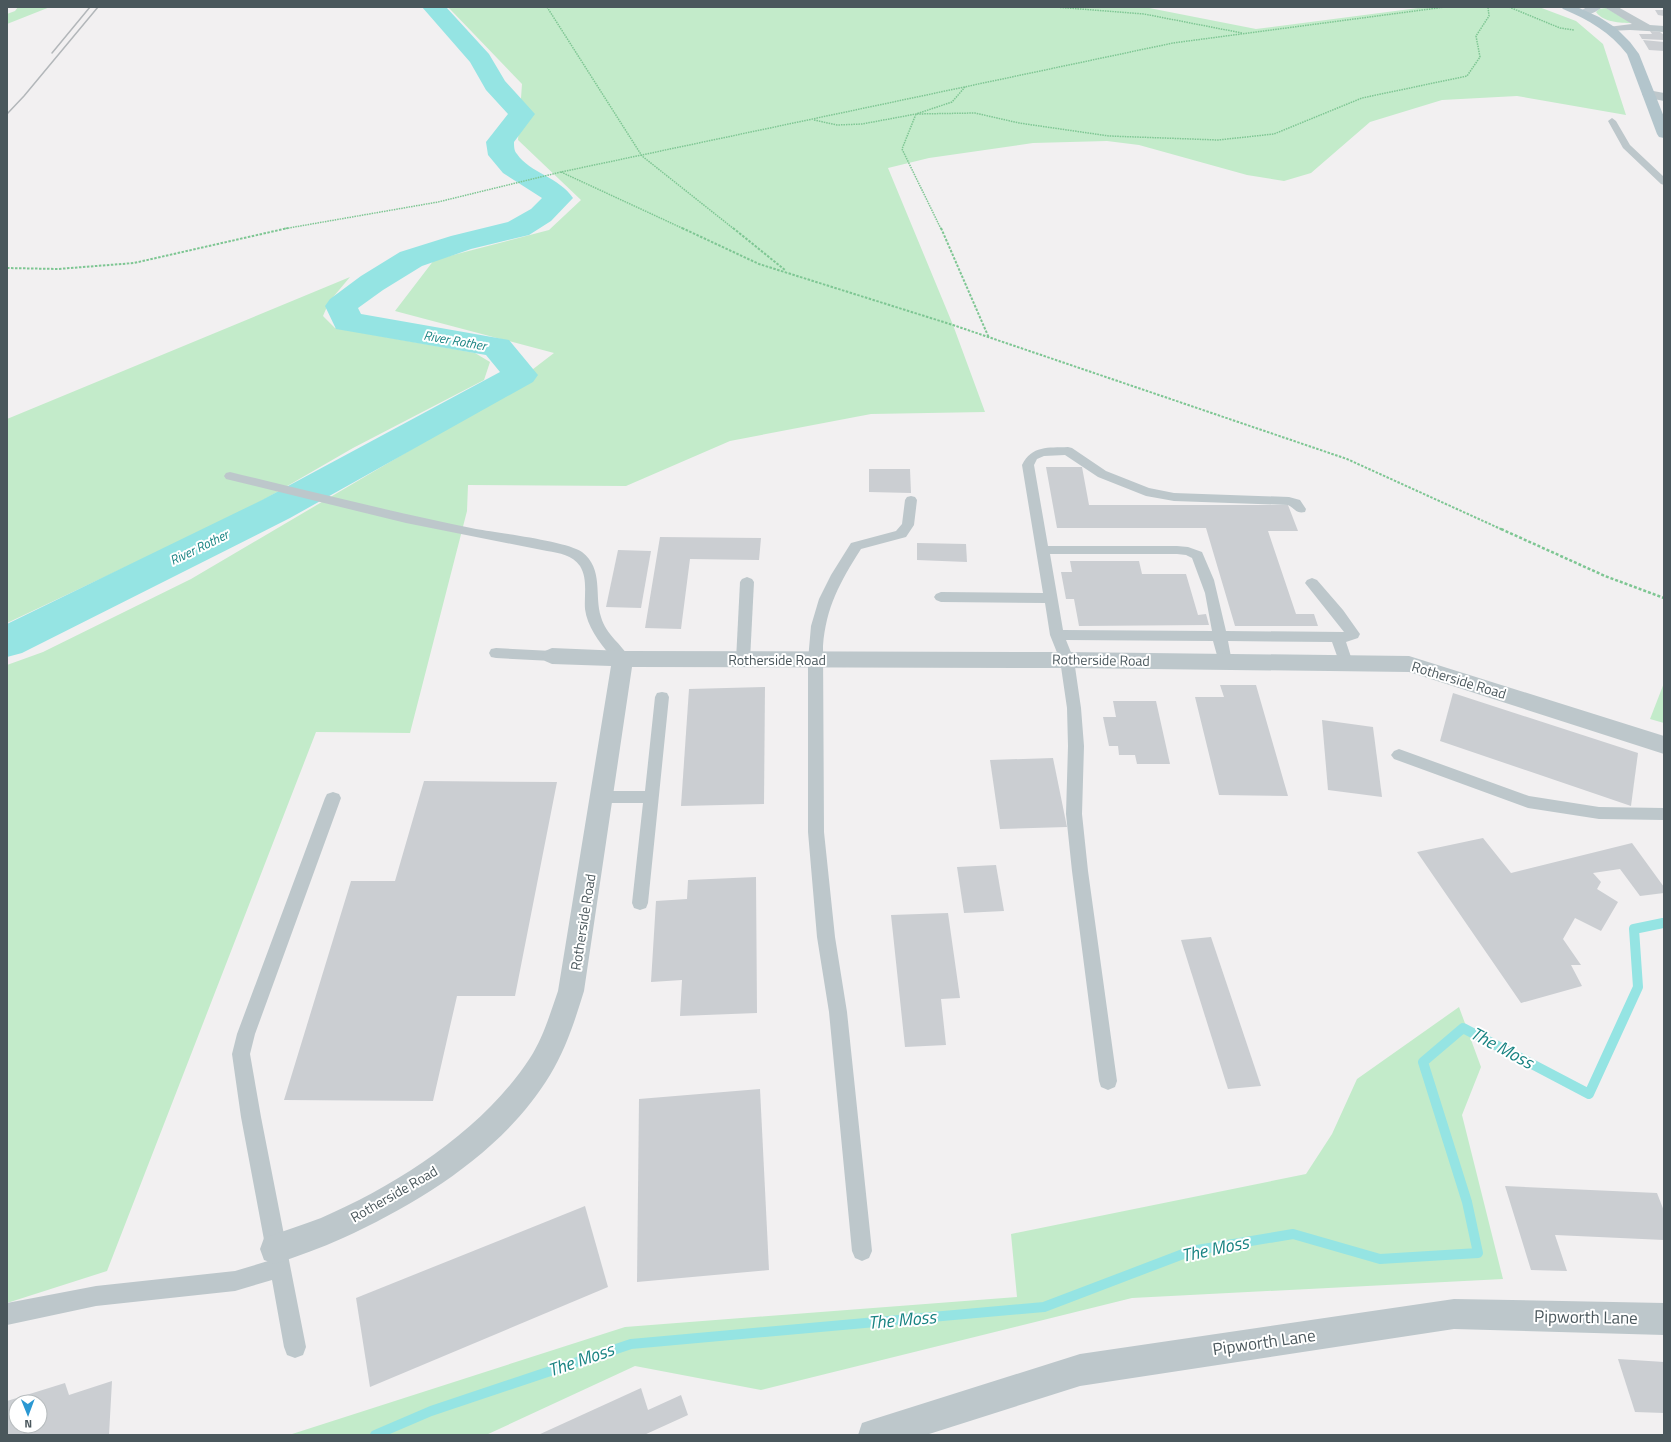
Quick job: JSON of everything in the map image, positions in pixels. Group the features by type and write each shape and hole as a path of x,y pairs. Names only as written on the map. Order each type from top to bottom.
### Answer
{"main road":[{"path":"1567,7 1583,13 1612,29 1633,54 1664,134"},
{"path":"1583,13 1596,7"}],"street":[{"path":"1610,7 1648,28"},
{"path":"1612,29 1664,29"},
{"path":"1648,94 1664,97"},
{"path":"552,656 623,659"},
{"name":"Rotherside Road","path":"277,1258 331,1228 387,1201 433,1173 483,1132 522,1094 541,1066 558,1030 571,991 603,797 623,659 1067,660 1409,664 1664,745"},
{"name":"Pipworth Lane","path":"874,1435 1080,1370 1454,1314 1664,1319"}],"lane":[{"path":"1612,121 1626,146 1664,182"},
{"path":"1108,1081 1074,814 1076,746 1074,708 1067,660 1057,635 1028,465 1032,457 1042,452 1068,451 1102,474 1146,492 1174,497 1289,501 1295,503 1300,509"},
{"path":"230,476 437,526 556,548 576,554 587,564 592,582 594,617 605,641 623,659"},
{"path":"862,1251 839,1019 826,937 816,832 815,660 817,636 823,607 843,566 856,546 901,534 908,525 911,500"},
{"path":"1043,550 1177,550 1188,551 1198,555 1203,564 1217,615 1218,636 1225,662"},
{"path":"743,660 746,582"},
{"path":"1057,635 1347,637 1353,634 1338,612 1312,583"},
{"path":"940,597 1051,598"},
{"path":"1337,637 1346,663"},
{"path":"496,653 552,656"},
{"path":"640,903 662,696"},
{"path":"1399,755 1528,802 1599,813 1664,814"},
{"path":"603,797 652,796"},
{"path":"295,1347 251,1117 241,1054 246,1034 333,798"},
{"path":"7,1314 96,1296 182,1285 235,1281 277,1258"}],"path":[{"path":"546,7 642,156 787,272"},
{"path":"1055,7 1144,14 1244,33"},
{"path":"7,268 58,269 134,263 284,229 438,202 561,172 1173,43 1445,7"},
{"path":"916,114 976,113 1019,123 1109,136 1218,140 1274,134 1362,98 1467,76 1480,57 1476,36 1489,16 1488,7"},
{"path":"812,120 837,125 862,124 916,114 952,102 965,87"},
{"path":"916,114 902,149 949,245 989,338"},
{"path":"561,172 759,264 989,338 1347,459 1604,576 1664,598"}],"green space":[{"path":"18,7 50,7 7,24 7,14 15,11"},
{"path":"448,7 1144,7 1256,29 1426,7 1539,7 1576,21 1603,44 1626,115 1517,96 1442,100 1370,122 1311,173 1284,181 1247,175 1139,145 1107,141 1033,143 929,158 888,168 953,325 985,412 871,414 730,441 626,486 468,485 467,511 410,733 316,732 107,1271 7,1303 7,665 43,652 191,579 485,406 554,353 395,311 434,260 549,230 581,200 518,140 522,84"},
{"path":"1606,8 1632,23 1607,20 1596,12 1599,9"},
{"path":"350,277 329,302 323,316 335,328 475,353 490,362 484,380 353,448 244,511 7,623 7,419"},
{"path":"1664,683 1664,723 1650,719"},
{"path":"1459,1007 1481,1067 1462,1115 1503,1279 1132,1298 761,1390 635,1366 486,1435 289,1435 625,1327 1017,1297 1011,1234 1306,1174 1332,1134 1357,1079"}],"building":[{"path":"1655,10 1664,10 1664,16 1658,15"},
{"path":"1650,31 1660,32 1664,35 1664,40 1642,39 1639,34 1652,34"},
{"path":"1643,40 1664,42 1664,51 1649,50"},
{"path":"1046,467 1082,467 1089,505 1288,505 1298,531 1268,531 1296,614 1314,614 1318,626 1235,626 1206,528 1057,528"},
{"path":"869,469 910,469 911,493 869,492"},
{"path":"660,537 761,538 759,560 690,559 681,629 645,628"},
{"path":"917,543 966,544 967,562 917,560"},
{"path":"618,550 651,551 641,608 606,607"},
{"path":"1070,561 1139,561 1142,574 1186,574 1198,615 1206,614 1209,625 1079,626 1074,599 1066,599 1061,572 1072,572"},
{"path":"1220,685 1256,685 1288,796 1219,795 1195,697 1224,697"},
{"path":"765,687 764,804 681,806 689,689"},
{"path":"1453,693 1638,753 1631,806 1440,741"},
{"path":"1113,701 1156,701 1170,764 1137,764 1135,755 1119,755 1118,746 1109,746 1103,717 1116,717"},
{"path":"1322,720 1373,727 1382,797 1328,790"},
{"path":"1053,758 1067,827 1000,829 990,760"},
{"path":"424,781 557,782 515,996 457,996 433,1101 284,1100 351,881 395,881"},
{"path":"1483,838 1511,873 1632,843 1664,887 1664,893 1640,896 1620,869 1593,873 1601,882 1597,889 1618,902 1601,931 1575,918 1563,939 1581,965 1571,965 1582,986 1521,1003 1417,852"},
{"path":"996,865 1004,911 964,913 957,867"},
{"path":"756,877 757,1013 680,1016 682,980 651,982 656,901 687,899 688,880"},
{"path":"948,913 960,998 941,999 946,1045 905,1047 891,915"},
{"path":"1211,937 1261,1086 1228,1089 1181,940"},
{"path":"760,1089 769,1270 637,1282 639,1099"},
{"path":"1505,1186 1657,1193 1664,1211 1664,1240 1555,1235 1567,1271 1531,1270"},
{"path":"585,1206 608,1287 370,1387 356,1298"},
{"path":"1618,1359 1664,1362 1664,1413 1635,1412"},
{"path":"112,1381 109,1435 7,1435 8,1401 8,1434 48,1434 48,1394 30,1394 65,1383 69,1395"},
{"path":"641,1388 648,1410 681,1395 688,1415 644,1435 538,1435"}],"waterway":[{"name":"River Rother","path":"7,642 276,509 521,375 497,347 348,322 341,306 372,283 411,259 462,242 518,229 541,215 559,198 549,189 513,167 502,155 500,142 522,114 495,85 480,59 433,7"},
{"name":"The Moss","path":"1659,924 1663,923"},
{"name":"The Moss","path":"1659,924 1664,923"},
{"name":"The Moss","path":"375,1435 431,1411 631,1344 1044,1307 1191,1251 1293,1234 1380,1259 1478,1253 1467,1202 1423,1062 1463,1028 1589,1094 1638,987 1634,929 1659,924"}],"railway":[{"path":"52,53 90,7"},
{"path":"7,114 24,96 98,7"}]}
